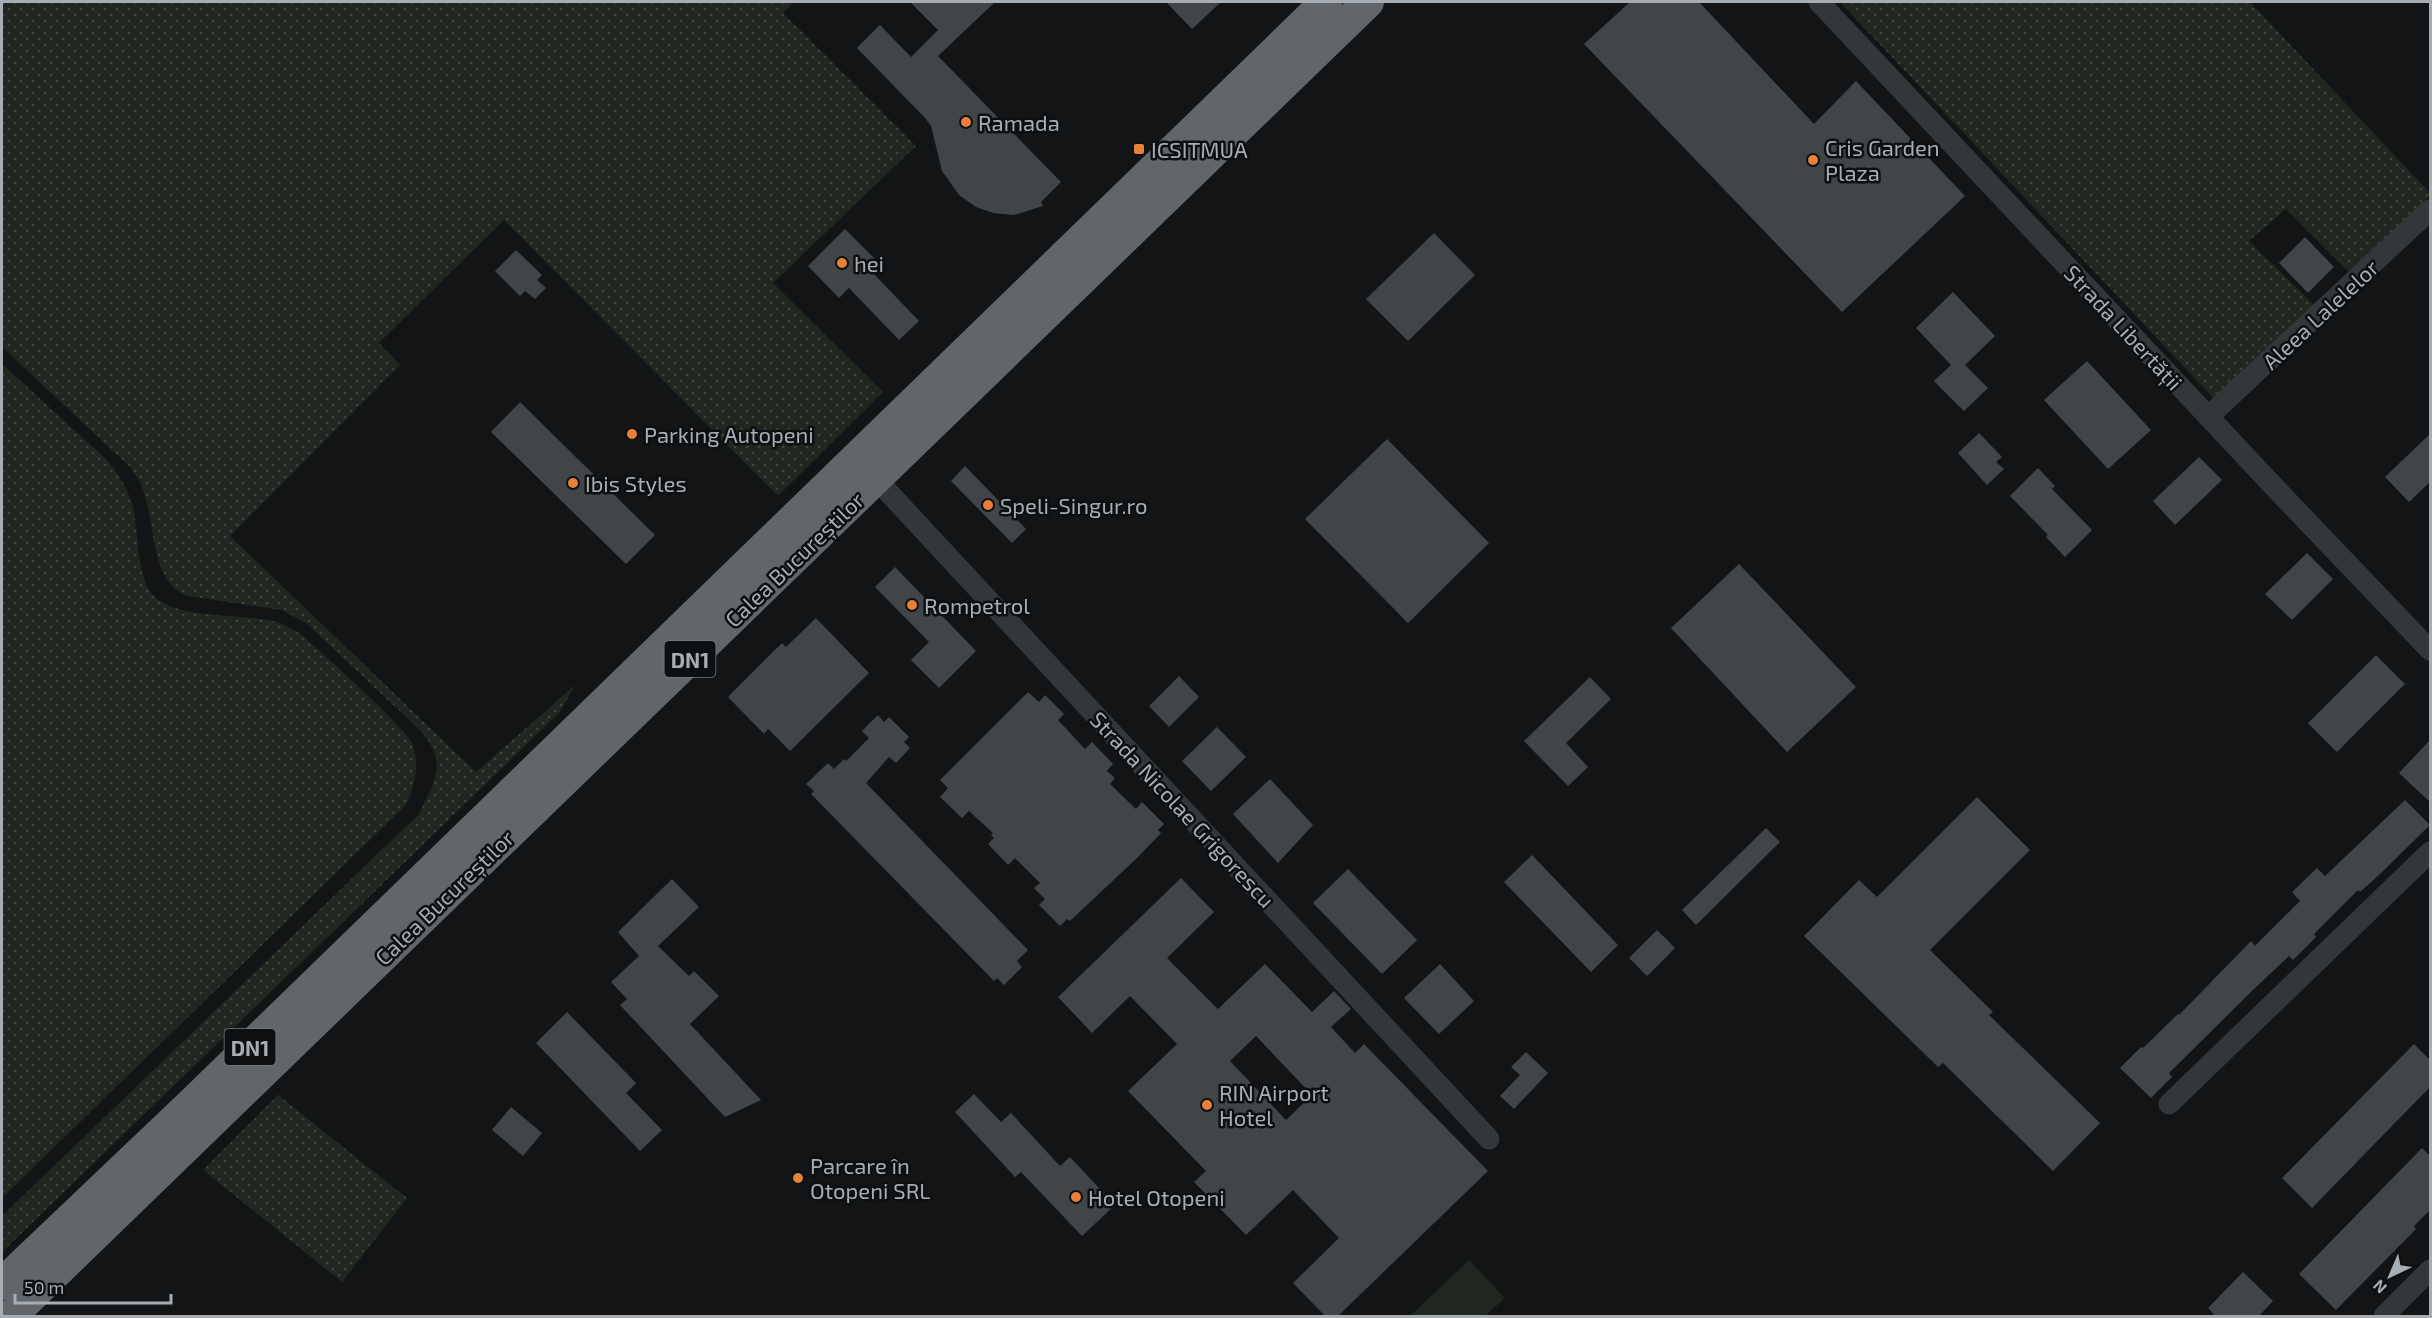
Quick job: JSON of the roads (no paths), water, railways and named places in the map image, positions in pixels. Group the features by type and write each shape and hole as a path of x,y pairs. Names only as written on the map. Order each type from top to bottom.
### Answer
{"highway":[{"name":"Calea Bucureștilor","path":"2,1284 728,585 1326,2"},
{"name":"Calea Bucureștilor","path":"11,1317 1368,2"}],"street":[{"name":"Strada Libertății","path":"1819,2 2430,650"},
{"name":"Aleea Lalelelor","path":"2208,417 2430,210"},
{"name":"Strada Nicolae Grigorescu","path":"877,480 1489,1139"},
{"path":"2169,1104 2430,852"},
{"path":"2384,1317 2430,1270"}],"place":[{"name":"Ramada","path":"966,122"},
{"name":"ICSITMUA","path":"1139,149"},
{"name":"Cris Garden Plaza","path":"1813,160"},
{"name":"hei","path":"842,263"},
{"name":"Parking Autopeni","path":"632,434"},
{"name":"Ibis Styles","path":"573,483"},
{"name":"Speli-Singur.ro","path":"988,505"},
{"name":"Rompetrol","path":"912,605"},
{"name":"RIN Airport Hotel","path":"1207,1105"},
{"name":"Parcare în Otopeni SRL","path":"798,1178"},
{"name":"Hotel Otopeni","path":"1076,1197"}]}
